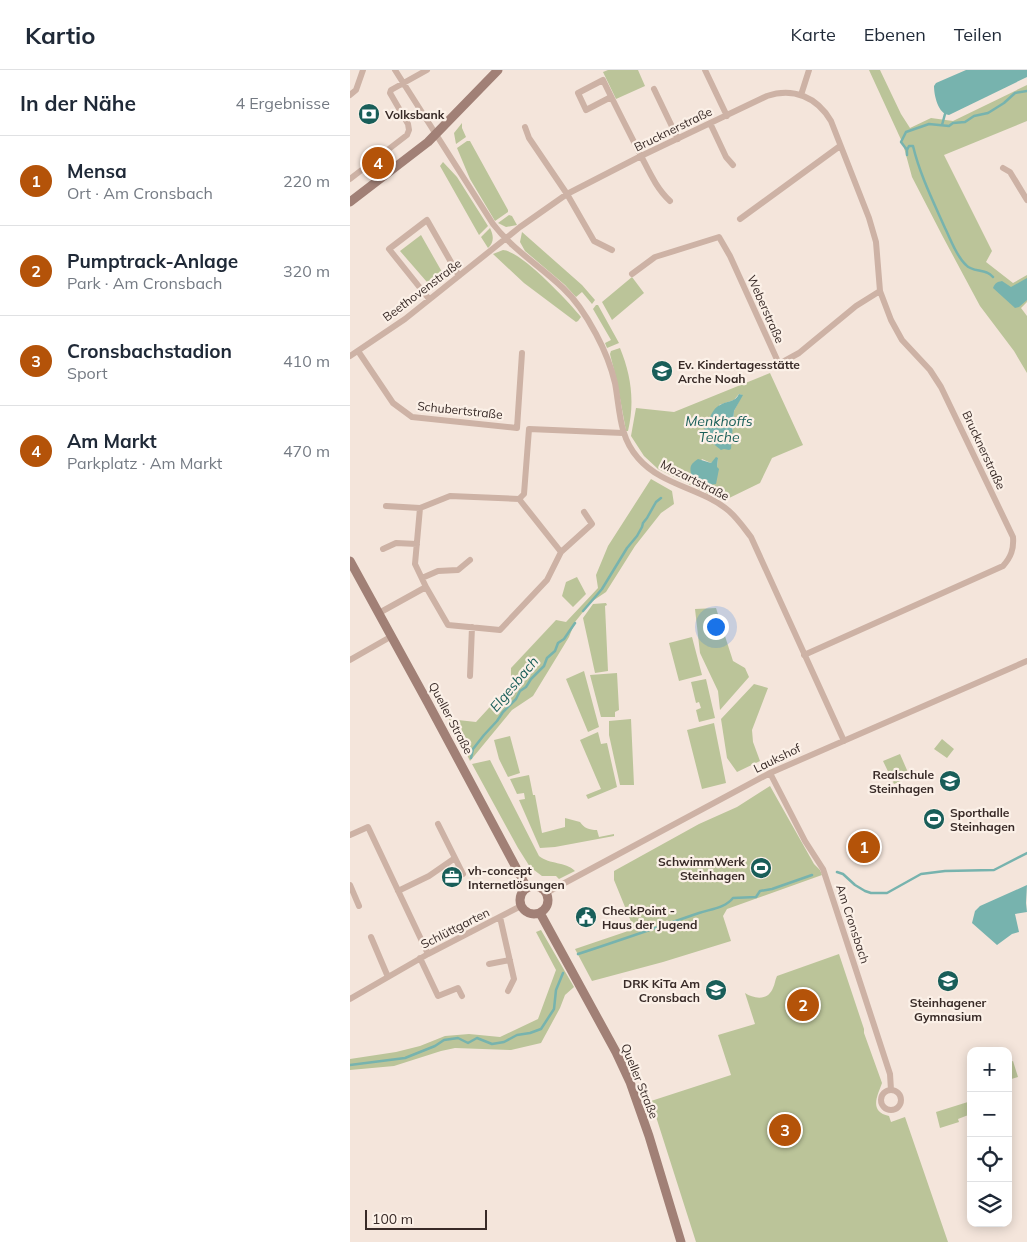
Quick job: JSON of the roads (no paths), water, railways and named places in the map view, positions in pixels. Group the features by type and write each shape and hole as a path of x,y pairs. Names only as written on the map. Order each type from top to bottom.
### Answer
{"main road":[{"path":"350,202 398,166 436,134 498,70"},
{"name":"Queller Straße","path":"350,561 380,613 527,888"},
{"path":"537,887 546,893 547,904 540,912 529,913 521,906 520,896 527,888 537,887"},
{"name":"Queller Straße","path":"540,912 616,1052 630,1082 649,1136 681,1242"}],"street":[{"path":"350,94 356,90 363,70"},
{"name":"Mozartstraße","path":"394,70 485,212 505,239 563,288 576,302 605,352 614,382 623,433 628,445 637,458 656,474 707,497 726,509 741,522 750,537 844,741"},
{"path":"350,178 408,133 408,124 390,94 391,90 427,70"},
{"path":"705,70 727,116"},
{"path":"801,95 809,70"},
{"path":"611,97 586,110 578,93 603,80 659,190 670,201"},
{"path":"654,88 678,139"},
{"name":"Brucknerstraße","path":"505,239 567,194 641,156 773,94 801,95 818,104 825,111 876,242 880,291 890,320 902,340 930,370 941,386 1013,537 1012,554 1003,566 804,655"},
{"path":"710,123 726,157 733,165"},
{"path":"525,127 533,145 567,194 594,241 612,250"},
{"path":"740,219 840,146"},
{"path":"1003,168 1010,172 1027,200"},
{"path":"429,299 389,249 427,220 459,276"},
{"name":"Weberstraße","path":"632,274 655,257 719,237 730,256 779,364 799,353 856,306 880,291"},
{"name":"Beethovenstraße","path":"350,356 405,319 505,239"},
{"name":"Schubertstraße","path":"358,351 393,403 412,418 517,428 522,353"},
{"path":"386,506 420,508 450,496 519,499 524,494 529,429 623,433"},
{"path":"519,499 561,552"},
{"path":"420,508 415,564 448,625 500,630 547,580 561,552 592,524 584,512"},
{"path":"383,549 396,543 417,544"},
{"path":"422,578 438,570 458,570 470,560"},
{"path":"380,613 426,587"},
{"path":"470,676 472,627"},
{"path":"350,660 392,636"},
{"name":"Laukshof","path":"546,893 770,773 1027,660"},
{"name":"Am Cronsbach","path":"770,773 805,841 823,869 890,1074 890,1090"},
{"path":"438,824 463,874"},
{"path":"350,835 368,827 428,954"},
{"path":"398,891 430,876 455,858"},
{"path":"350,885 359,906"},
{"name":"Schlüttgarten","path":"350,999 420,958 521,906"},
{"name":"Schlüttgarten","path":"500,917 514,979 508,991"},
{"path":"371,937 388,977"},
{"name":"Schlüttgarten","path":"420,958 438,996 458,988 462,996"},
{"path":"489,964 510,960"}],"water":[{"path":"966,70 1027,70 1027,77 949,115 945,114 937,104 934,86 936,83"},
{"path":"1027,278 1027,300 1019,307 1015,308 993,288 995,284 1002,281 1011,287"},
{"name":"Menkhoffs Teiche","path":"739,394 743,395 734,411 731,449 721,450 706,436 706,423 717,407 733,400"},
{"path":"716,457 718,458 717,467 719,469 716,484 708,485 692,476 691,466 695,461 698,459 711,463"},
{"path":"1027,885 1027,912 1015,914 1019,932 1012,934 997,945 972,923 975,911 980,906"}],"waterway":[{"name":"Elgesbach","path":"907,155 907,150 901,142 906,132 929,124 949,126 953,123 965,122 974,116 988,113 1015,93 1027,91"},
{"path":"942,125 945,114"},
{"path":"907,150 909,146 913,146 927,188 959,257 972,269 987,272 993,277"},
{"name":"Elgesbach","path":"583,611 602,589 627,548 637,536 656,502 661,498"},
{"name":"Elgesbach","path":"471,758 473,749 516,699 520,691 526,687 544,666 547,658 555,651 558,643 564,639 575,623"},
{"path":"837,872 843,874 865,891 887,893 921,874 945,871 994,870 1027,853"},
{"path":"578,954 718,908 733,898 756,897 760,891 772,889 812,875"},
{"path":"350,1065 405,1058 435,1046 444,1040 458,1038 468,1043 477,1038 492,1044 504,1042 517,1035 541,1029 554,1009 556,990 563,973"}],"place":[{"name":"Volksbank","path":"369,114"},
{"name":"Am Markt","path":"378,163"},
{"name":"Ev. Kindertagesstätte Arche Noah","path":"662,371"},
{"name":"Realschule Steinhagen","path":"950,781"},
{"name":"Sporthalle Steinhagen","path":"934,819"},
{"name":"Mensa","path":"864,847"},
{"name":"SchwimmWerk Steinhagen","path":"761,868"},
{"name":"vh-concept Internetlösungen","path":"452,877"},
{"name":"CheckPoint - Haus der Jugend","path":"586,917"},
{"name":"Steinhagener Gymnasium","path":"948,981"},
{"name":"DRK KiTa Am Cronsbach","path":"716,990"},
{"name":"Pumptrack-Anlage","path":"803,1005"},
{"name":"Cronsbachstadion","path":"785,1130"}]}
